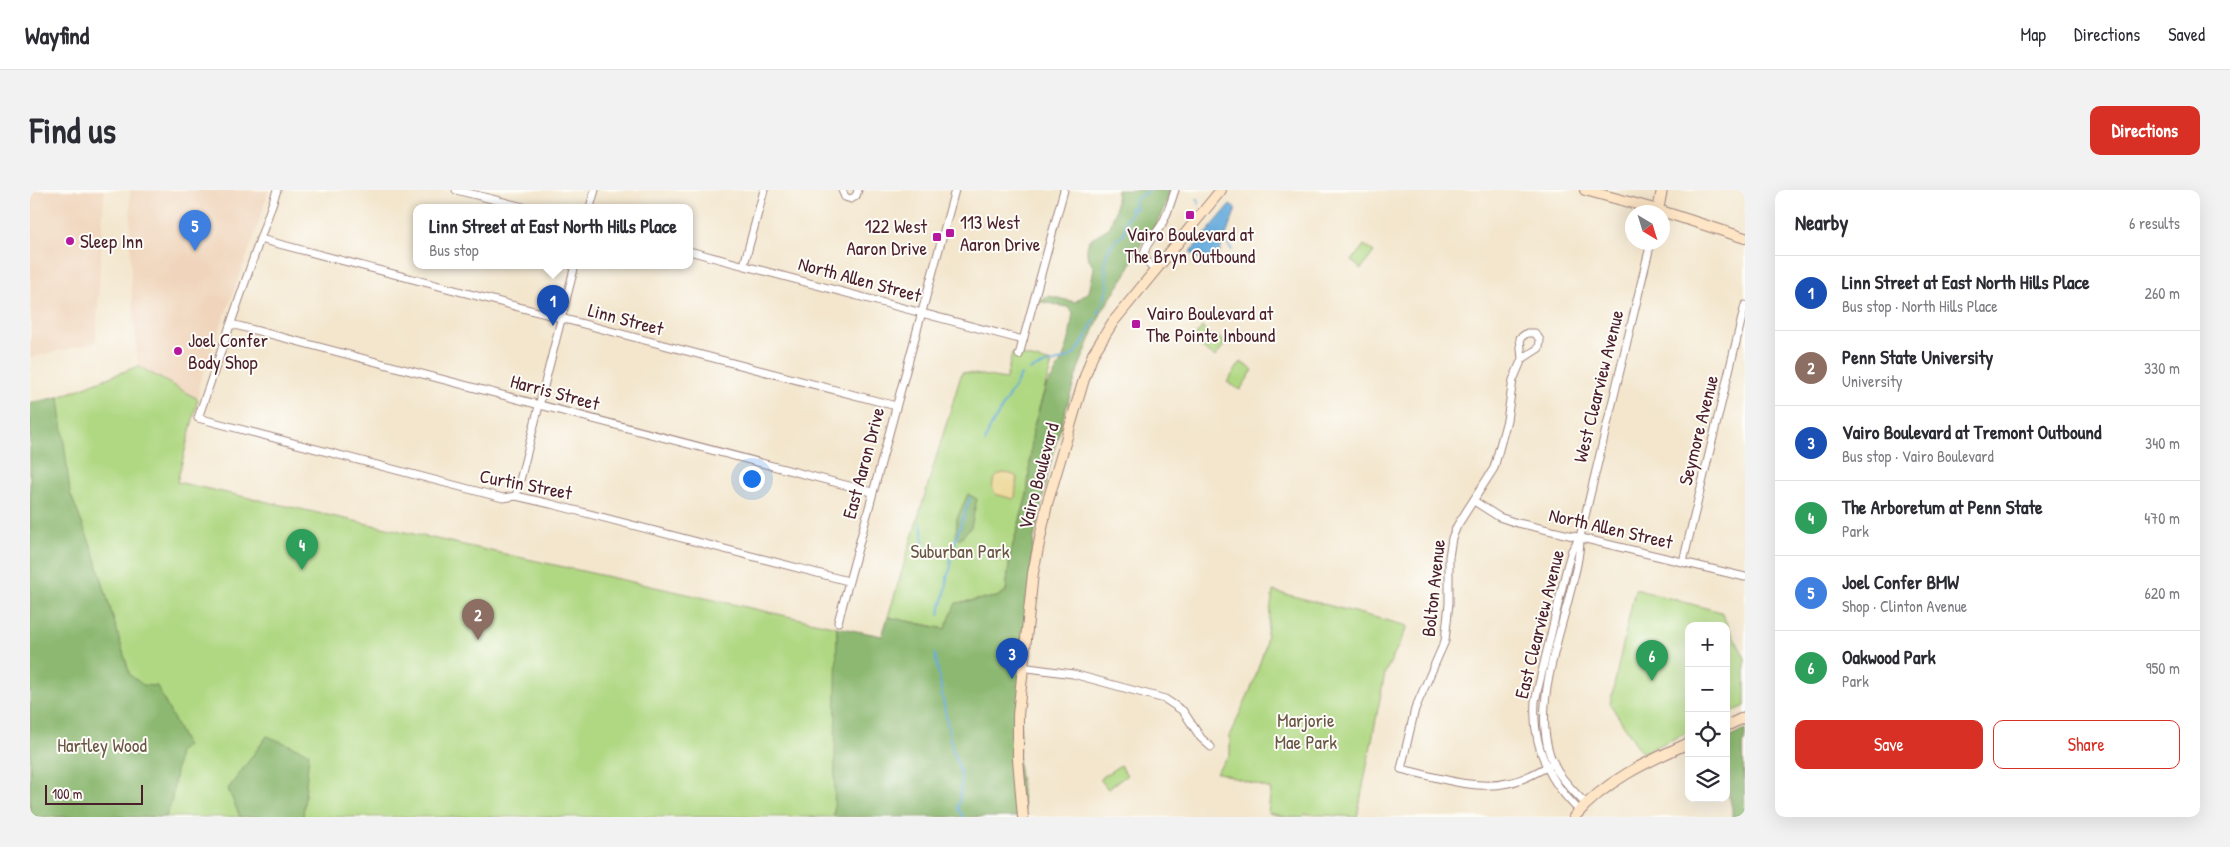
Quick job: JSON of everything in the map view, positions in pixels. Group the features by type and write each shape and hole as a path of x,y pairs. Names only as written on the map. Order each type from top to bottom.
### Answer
{"street":[{"path":"230,324 277,190"},
{"path":"456,190 511,204"},
{"path":"591,204 595,190"},
{"path":"744,265 764,190"},
{"path":"842,190 845,197 851,199 856,196 858,190"},
{"name":"East Aaron Drive","path":"838,622 955,190"},
{"path":"1019,355 1064,190"},
{"path":"1155,270 1145,260 1144,251 1162,224 1175,190"},
{"name":"Vairo Boulevard","path":"1023,817 1017,749 1021,668 1033,573 1041,529 1084,379 1102,338 1221,190"},
{"path":"1585,190 1637,205"},
{"path":"1659,205 1662,190"},
{"path":"1670,215 1745,238"},
{"name":"Linn Street","path":"260,239 896,406"},
{"name":"West Clearview Avenue","path":"1580,537 1649,250"},
{"name":"North Allen Street","path":"693,252 1022,340"},
{"path":"516,496 575,269"},
{"name":"Seymore Avenue","path":"1683,562 1745,305"},
{"name":"Harris Street","path":"230,324 872,492"},
{"name":"Curtin Street","path":"230,324 198,418 503,498 516,496 848,581"},
{"name":"Bolton Avenue","path":"1522,358 1513,380 1507,420 1494,468 1457,526 1452,538 1449,557 1449,603 1445,641 1415,709 1401,769 1488,785 1517,781 1546,767"},
{"name":"North Allen Street","path":"1474,501 1499,517 1514,522 1745,577"},
{"name":"East Clearview Avenue","path":"1580,537 1578,563 1544,706 1546,739 1554,763 1580,811"},
{"name":"East Clearview Avenue","path":"1580,537 1572,550 1567,567 1535,701 1535,731 1538,748 1546,767 1560,790 1580,811"},
{"path":"1021,668 1073,674 1165,699 1183,711 1201,738 1211,746"},
{"path":"1730,724 1745,717"},
{"path":"1580,811 1621,776 1685,744"},
{"path":"1546,767 1554,763"}],"shaded area":[{"path":"30,190 104,190 104,193 96,342 30,358"},
{"path":"130,190 269,190 254,237 199,384 198,399 138,366 131,283"}],"green space":[{"path":"1117,190 1170,190 1155,227 1142,242 1123,279 1102,311 1078,369 1053,453 1034,538 1032,556 1018,761 1025,817 834,817 837,627 882,636 888,617 945,629 956,603 997,597 1006,591 1010,555 1027,495 1033,429 1046,386 1063,358 1069,340 1073,312 1067,307 1038,301 1049,296 1075,302 1089,292 1094,269 1087,255 1089,240 1110,227 1115,211"},
{"path":"1364,245 1374,252 1361,269 1352,261"},
{"path":"1202,327 1213,337 1216,336 1224,341 1224,345 1215,357 1192,341"},
{"name":"Suburban Park","path":"1012,353 1052,363 1033,429 1027,495 1010,555 1006,591 997,597 956,603 946,629 888,617 962,372 1006,379"},
{"path":"1241,362 1253,370 1240,390 1227,382"},
{"path":"138,366 198,399 177,482 837,627 838,817 30,817 30,403 59,397"},
{"name":"Hartley Wood","path":"59,397 70,493 94,553 130,675 143,685 157,686 187,746 179,751 172,799 166,817 30,817 30,403"},
{"path":"968,494 977,499 971,527 960,539 956,537 957,518"},
{"path":"1635,589 1721,612 1726,622 1685,622 1685,734 1642,753 1610,704"},
{"name":"Marjorie Mae Park","path":"1273,591 1408,626 1385,673 1357,817 1305,814 1303,817 1287,817 1268,813 1271,789 1216,772 1230,755 1230,735 1253,684 1265,647"},
{"path":"1730,629 1745,658 1745,706 1730,713"},
{"path":"1745,730 1745,742 1743,745 1745,817 1732,817 1730,799 1730,737"},
{"path":"267,736 309,753 303,817 240,817 228,789"},
{"path":"1120,765 1127,775 1108,789 1100,779"}],"sand":[{"path":"1003,473 1017,477 1015,497 1013,499 995,494 993,490 994,480"}],"water":[{"path":"1230,205 1236,209 1218,256 1213,261 1210,261 1200,259 1192,254 1190,252"}],"waterway":[{"path":"1098,314 1108,288 1105,264 1110,246 1124,233 1126,219 1132,212 1129,208 1136,209 1134,202 1150,190"},
{"path":"1197,199 1199,204"},
{"path":"1225,240 1232,250"},
{"path":"1030,370 1063,360 1075,353 1095,319"},
{"path":"985,442 989,430 1021,375"},
{"path":"939,615 951,567 950,559 954,555 956,538 970,498"},
{"path":"920,522 923,532 923,553"},
{"path":"935,654 951,745 961,774 958,808 963,817"}],"place":[{"name":"Vairo Boulevard at The Bryn Outbound","path":"1190,215"},
{"name":"113 West Aaron Drive","path":"950,233"},
{"name":"122 West Aaron Drive","path":"937,237"},
{"name":"Sleep Inn","path":"70,241"},
{"name":"Joel Confer BMW","path":"195,251"},
{"name":"Vairo Boulevard at The Pointe Inbound","path":"1136,324"},
{"name":"Linn Street at East North Hills Place","path":"553,326"},
{"name":"Joel Confer Body Shop","path":"178,351"},
{"name":"The Arboretum at Penn State","path":"302,570"},
{"name":"Penn State University","path":"478,640"},
{"name":"Vairo Boulevard at Tremont Outbound","path":"1012,679"},
{"name":"Oakwood Park","path":"1652,681"}]}
